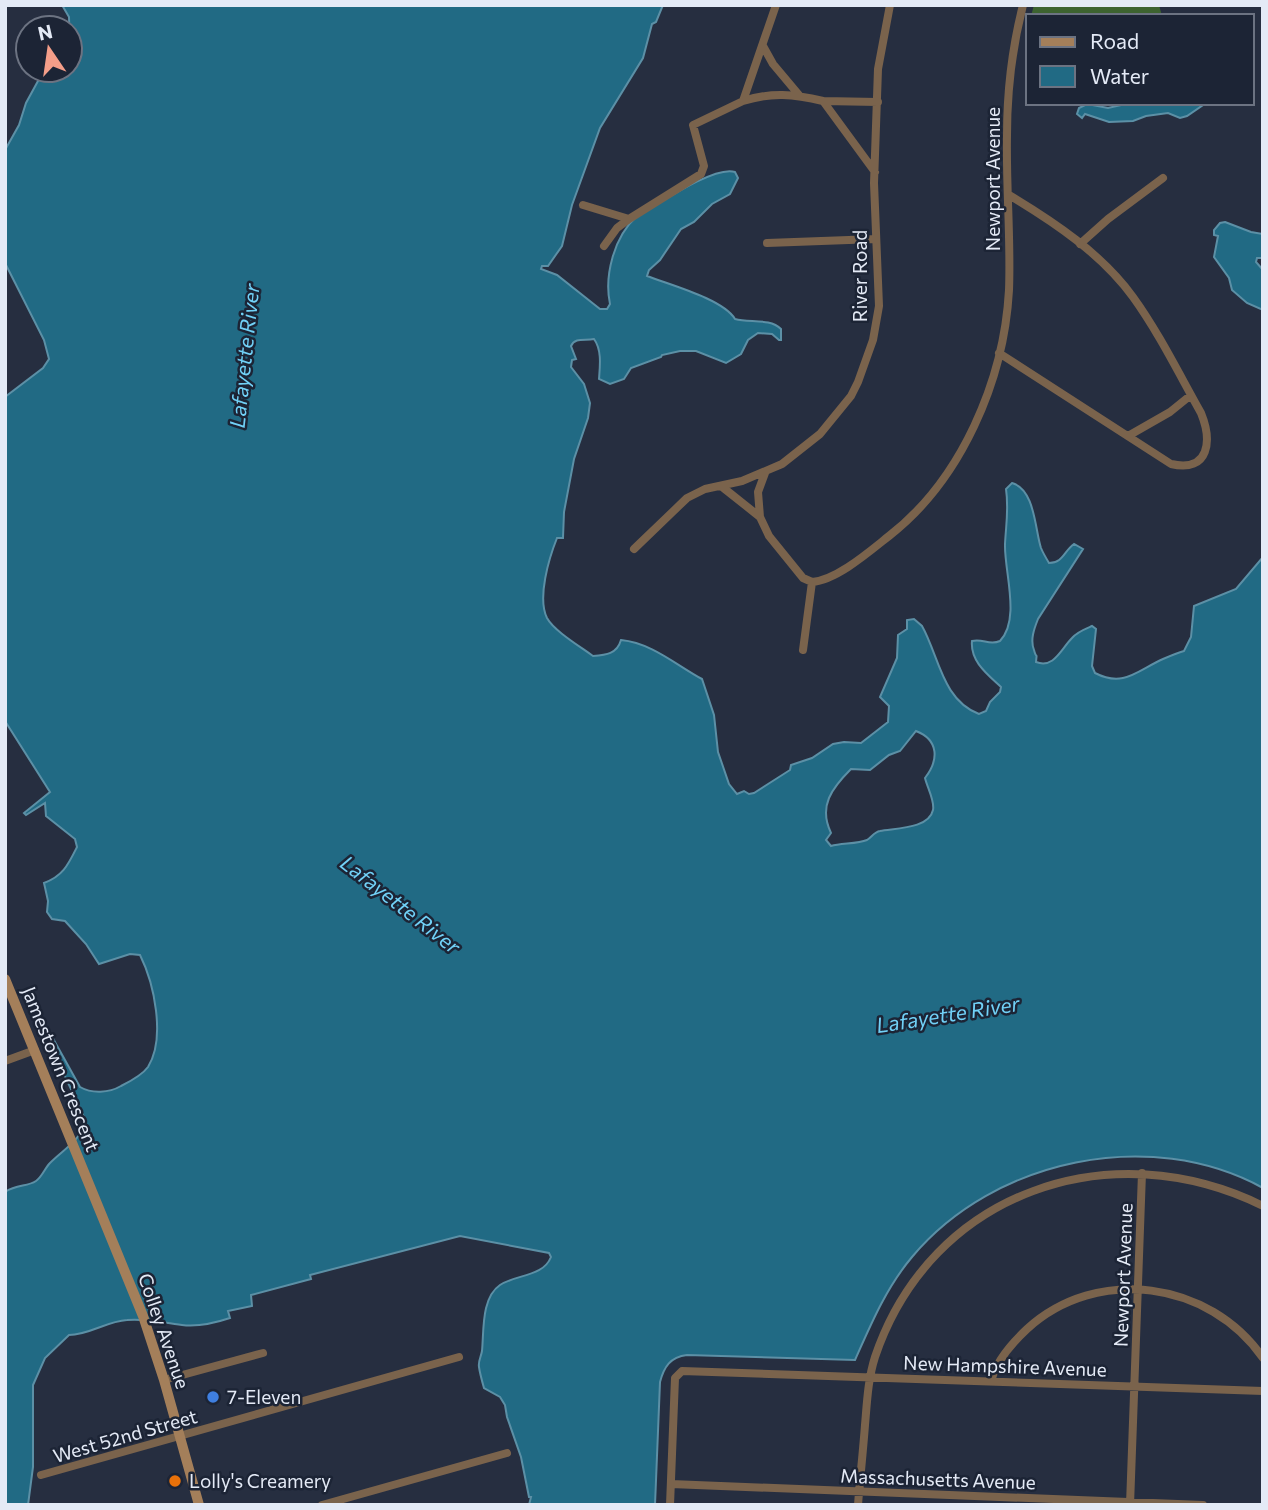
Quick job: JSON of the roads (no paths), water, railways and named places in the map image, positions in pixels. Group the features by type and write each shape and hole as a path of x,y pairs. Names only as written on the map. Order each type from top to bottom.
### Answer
{"main road":[{"name":"Jamestown Crescent","path":"5,979 85,1172"},
{"name":"Colley Avenue","path":"85,1172 143,1316 199,1505"}],"street":[{"path":"743,101 776,5"},
{"name":"River Road","path":"634,549 687,498 705,489 765,473 782,464 820,435 859,382 877,322 875,172 878,69 890,5"},
{"name":"Newport Avenue","path":"812,582 827,578 849,566 907,521 954,464 984,400 999,353 1009,288 1007,137 1010,75 1023,5"},
{"path":"763,46 786,81 799,95"},
{"path":"604,246 617,228 629,219 701,174 704,166 693,125 743,101 771,94 799,95 823,101 878,102"},
{"path":"823,101 875,172"},
{"path":"1080,244 1108,219 1163,178"},
{"path":"999,353 1171,464 1194,463 1205,453 1208,446 1205,422 1132,295 1080,244 1036,211 1009,195"},
{"path":"583,205 629,219"},
{"path":"767,243 876,239"},
{"path":"1128,436 1155,421 1191,395"},
{"path":"765,473 758,492 760,517 769,536 803,578 812,582 803,650"},
{"path":"721,486 760,517"},
{"path":"5,1061 35,1050"},
{"name":"Newport Avenue","path":"1130,1503 1142,1173"},
{"path":"859,1505 869,1376 886,1330 903,1300 938,1253 973,1223 1013,1200 1061,1182 1112,1174 1167,1175 1217,1186 1263,1206"},
{"path":"991,1381 997,1366 1012,1345 1052,1311 1094,1294 1138,1289 1172,1294 1213,1311 1237,1328 1263,1358"},
{"path":"164,1380 263,1353"},
{"name":"West 52nd Street","path":"41,1475 459,1357"},
{"name":"New Hampshire Avenue","path":"671,1484 675,1378 677,1374 687,1370 1263,1391"},
{"path":"322,1505 508,1452"},
{"path":"670,1505 671,1484"},
{"name":"Massachusetts Avenue","path":"671,1484 1203,1505"}],"water":[{"name":"Lafayette River","path":"62,5 663,5 656,22 652,24 643,58 600,128 572,205 562,246 548,266 542,266 541,269 557,275 600,309 607,309 610,304 608,281 612,258 628,225 636,217 700,180 726,171 735,172 738,178 730,194 712,204 694,222 681,229 647,276 708,299 735,319 766,322 776,326 781,329 781,340 772,334 758,333 748,340 741,354 726,363 696,351 662,355 631,368 624,379 610,384 599,379 599,353 594,339 573,343 571,346 576,359 572,360 571,367 584,384 590,403 588,418 574,459 564,512 563,538 557,538 545,578 543,600 547,618 561,633 593,656 614,651 621,640 632,642 653,650 702,679 714,715 718,752 729,784 737,794 744,791 749,794 790,770 791,765 812,758 833,744 861,743 888,722 889,706 880,697 897,658 898,635 907,629 907,620 914,619 922,626 943,676 957,699 979,714 986,711 1001,687 977,661 972,641 1000,641 1010,620 1005,544 1006,489 1012,483 1020,487 1030,501 1041,548 1049,563 1060,559 1074,544 1083,549 1038,619 1032,638 1036,662 1048,663 1057,657 1074,636 1092,626 1096,629 1092,666 1095,673 1114,679 1131,676 1184,651 1191,637 1194,606 1236,589 1263,557 1263,1188 1219,1169 1172,1159 1124,1157 1076,1162 1029,1176 986,1196 946,1223 912,1257 887,1294 855,1360 687,1355 676,1358 669,1364 660,1382 655,1505 529,1505 531,1497 505,1405 500,1397 484,1388 479,1363 489,1298 500,1285 536,1272 551,1257 549,1253 460,1236 310,1275 311,1279 251,1295 252,1306 228,1311 230,1318 200,1325 127,1320 69,1335 45,1358 33,1385 33,1467 28,1505 5,1505 5,1192 38,1179 50,1163 76,1139 86,1121 40,1023 43,1021 45,1024 80,1087 95,1092 116,1088 146,1070 153,1055 157,1026 150,980 140,955 130,954 99,964 86,944 65,921 52,919 47,912 48,901 44,883 64,869 77,847 75,839 46,816 45,803 26,815 24,813 50,792 5,721 5,397 43,368 49,359 44,340 5,263 5,150 19,125 26,103 36,84 84,84 84,14 67,14","holes":["916,731 929,740 934,751 933,764 925,778 933,802 930,816 918,824 878,832 867,840 831,846 826,840 831,833 826,814 829,798 838,783 851,769 870,770 889,755 900,751"]},
{"path":"1085,105 1108,108 1121,105 1203,105 1180,118 1168,113 1133,121 1109,122 1085,114 1082,118 1077,114 1079,108"},
{"path":"1225,222 1263,234 1263,258 1257,258 1256,262 1263,270 1263,310 1247,303 1232,290 1229,278 1214,257 1218,236 1214,235 1214,230 1220,223"}],"place":[{"name":"7-Eleven","path":"213,1397"},
{"name":"Lolly's Creamery","path":"175,1481"}]}
